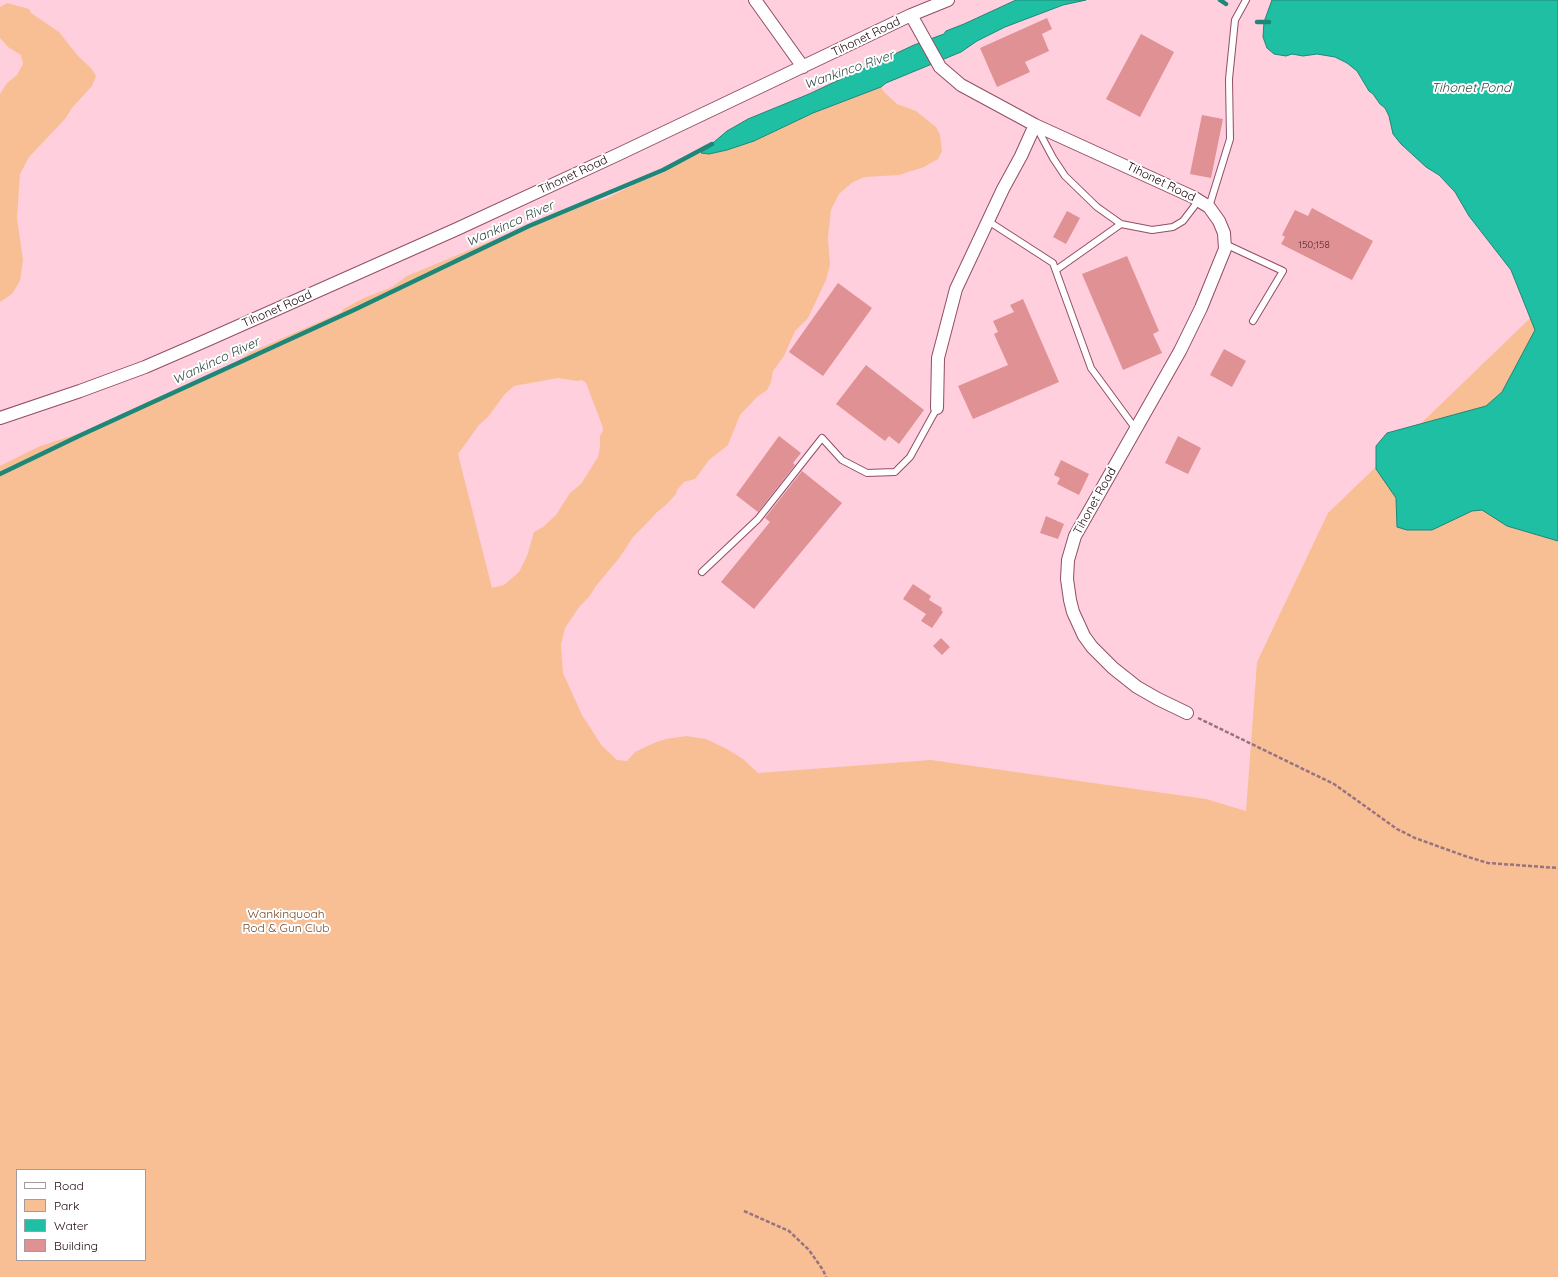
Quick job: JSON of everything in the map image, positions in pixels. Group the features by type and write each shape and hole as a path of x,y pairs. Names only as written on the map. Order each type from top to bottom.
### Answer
{"street":[{"path":"755,0 803,67"},
{"path":"911,15 948,0"},
{"name":"Tihonet Road","path":"0,418 145,367 205,341 457,229 911,15 940,67 961,85 1035,125 1115,160 1204,204 1219,221 1224,233 1225,249 1201,308 1180,350 1075,536 1068,564 1070,600 1084,636 1102,658 1137,687 1158,699 1187,712"},
{"path":"937,408 938,358 956,289 1035,125"}],"lane":[{"path":"1035,125 1053,158 1065,176 1097,207 1121,224 1152,230 1173,227 1204,204 1230,139 1229,79 1235,20 1246,0"},
{"path":"988,221 1054,263 1091,368 1135,428"},
{"path":"1056,270 1121,224"},
{"path":"1225,244 1283,270 1254,321"},
{"path":"702,572 758,519 822,438 842,460 867,473 895,472 910,457 937,408"}],"path":[{"path":"1187,712 1334,784 1397,829 1415,838 1488,863 1558,868"},
{"path":"744,1211 789,1232 809,1250 826,1277"}],"green space":[{"path":"7,3 29,9 31,13 59,32 78,56 92,69 96,76 92,86 72,108 65,119 29,157 20,174 17,218 23,260 20,281 12,294 0,302 0,94 7,83 17,75 23,64 21,55 8,47 0,38 0,7"},
{"name":"Wankinquoah Rod & Gun Club","path":"881,87 884,92 897,104 916,111 936,127 940,135 942,151 938,159 924,167 899,175 865,177 853,182 839,194 831,210 828,238 830,265 826,280 808,318 795,331 784,356 773,371 771,382 767,390 757,397 740,415 728,445 709,460 695,479 684,482 667,504 656,513 633,537 620,557 596,586 589,597 580,606 565,628 561,645 563,673 582,715 602,746 617,760 627,761 635,752 654,743 666,739 686,736 706,739 725,748 743,759 758,773 931,760 1206,799 1246,811 1257,662 1328,513 1550,299 1558,283 1558,1277 0,1277 0,466 38,447 77,434 82,435 149,401 195,383 232,365 251,352 342,312 343,309 364,298 392,287 407,276 544,219 555,217 593,202 605,199 635,184 665,172 668,169 701,153 709,154 727,150 754,141 813,113","holes":["558,378 577,381 582,380 586,383 602,425 603,430 600,436 598,457 581,484 570,493 556,515 543,527 534,532 527,556 519,572 504,585 492,588 458,454 479,425 488,417 505,394 514,386"]}],"water":[{"path":"1016,0 1086,0 1063,5 1005,27 977,41 961,52 886,83 881,87 813,113 754,141 727,150 709,154 701,153 727,131 748,119 809,94 914,45 944,34 946,31"},
{"name":"Tihonet Pond","path":"1272,0 1558,0 1558,541 1507,526 1482,510 1472,511 1432,530 1407,530 1397,527 1396,498 1376,469 1376,446 1387,433 1486,406 1502,392 1535,330 1511,270 1469,216 1455,192 1439,175 1426,167 1401,144 1393,134 1389,116 1385,108 1369,91 1357,71 1347,63 1335,57 1317,54 1303,56 1292,54 1286,56 1274,54 1267,48 1263,37 1264,22"}],"building":[{"path":"1047,18 1052,29 1042,34 1049,51 1025,62 1030,72 997,87 980,48"},
{"path":"1141,34 1174,52 1140,117 1106,99"},
{"path":"1202,115 1223,119 1211,178 1190,174"},
{"path":"1312,208 1373,241 1352,280 1281,244 1285,237 1282,235 1295,210 1308,216"},
{"path":"1067,211 1080,218 1066,244 1053,237"},
{"path":"1127,256 1159,331 1153,334 1162,353 1123,370 1082,274"},
{"path":"838,283 872,308 823,376 789,352"},
{"path":"1023,299 1059,382 973,419 958,386 1008,365 994,334 998,332 993,321 1014,312 1010,305"},
{"path":"1224,349 1246,361 1232,387 1210,375"},
{"path":"866,365 924,410 899,444 889,436 885,441 836,404"},
{"path":"779,436 801,453 793,463 795,465 758,512 736,495"},
{"path":"1178,436 1201,448 1188,474 1165,463"},
{"path":"1061,460 1089,474 1079,495 1057,484 1060,478 1054,475"},
{"path":"802,471 842,503 754,609 721,582 770,522 765,518"},
{"path":"1046,516 1064,524 1058,539 1040,533"},
{"path":"913,584 931,596 929,600 942,608 941,610 943,612 932,628 921,621 926,614 903,599"},
{"path":"941,638 950,647 942,655 933,646"}],"waterway":[{"name":"Wankinco River","path":"1220,0 1226,4"},
{"name":"Wankinco River","path":"1257,22 1269,22"},
{"name":"Wankinco River","path":"0,474 81,435 356,309 529,226 663,170 712,144"}]}
